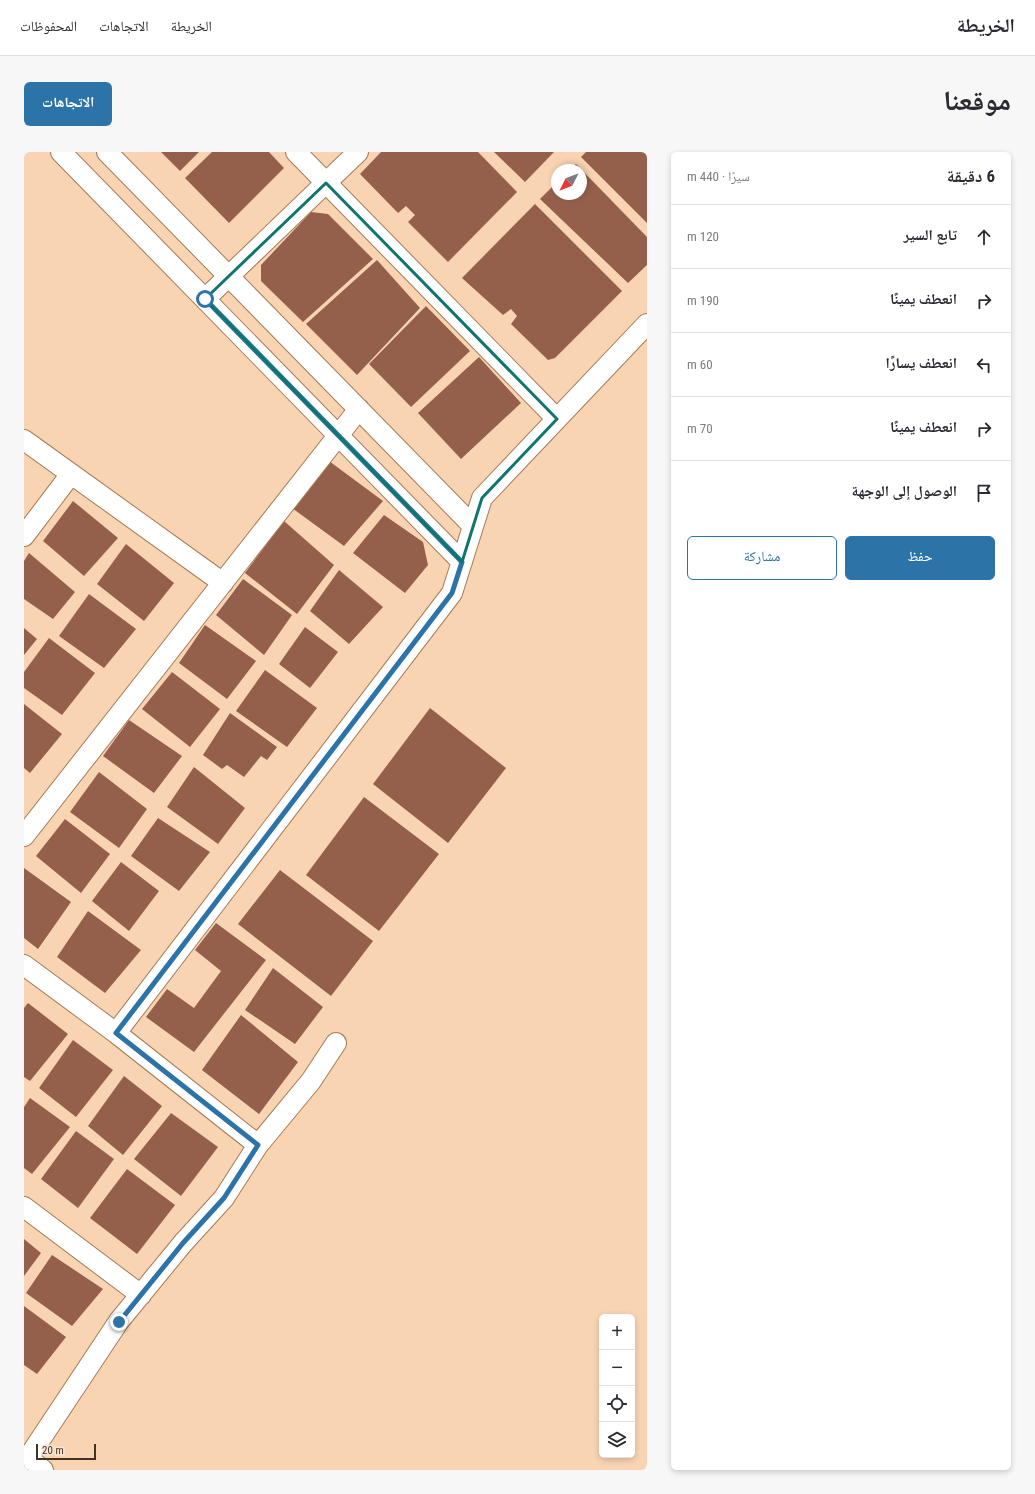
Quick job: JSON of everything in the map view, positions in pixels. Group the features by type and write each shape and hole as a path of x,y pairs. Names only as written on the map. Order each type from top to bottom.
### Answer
{"street":[{"path":"61,152 462,562"},
{"path":"107,152 473,526"},
{"path":"296,152 557,419"},
{"path":"205,299 358,152"},
{"path":"116,1033 452,593 482,498 647,324"},
{"path":"24,836 359,410"},
{"path":"24,440 222,583"},
{"path":"24,536 71,474"},
{"path":"24,965 116,1033 258,1145"},
{"path":"32,1464 119,1322 183,1243 224,1198 258,1145 311,1080 336,1043"},
{"path":"24,1207 141,1295"}],"highlighted area":[{"path":"326,183 557,419 482,498 462,562 205,299"}],"building":[{"path":"161,152 199,152 180,171"},
{"path":"212,152 269,152 284,168 229,223 185,178"},
{"path":"381,152 478,152 517,192 448,262 408,222 415,215 406,206 398,213 360,174"},
{"path":"494,152 554,152 525,182"},
{"path":"586,152 647,152 647,223 581,157"},
{"path":"587,175 647,237 647,265 628,283 540,199 551,188 551,200 587,200"},
{"path":"535,204 622,291 555,358 548,360 511,324 517,316 511,309 503,315 462,278"},
{"path":"311,212 328,214 373,259 303,322 261,281 261,265"},
{"path":"377,260 420,308 357,375 306,324"},
{"path":"426,306 470,351 411,407 369,364"},
{"path":"479,357 521,403 461,459 418,413"},
{"path":"329,461 383,501 344,546 292,508"},
{"path":"73,501 118,538 84,576 43,541"},
{"path":"384,515 423,542 428,565 405,593 353,553"},
{"path":"284,521 334,565 297,614 245,573"},
{"path":"126,544 174,583 144,621 97,584"},
{"path":"29,553 75,592 53,619 24,599 24,561"},
{"path":"339,570 383,607 349,644 310,611"},
{"path":"243,579 292,615 264,655 216,615"},
{"path":"89,594 136,629 104,668 59,636"},
{"path":"205,625 256,661 227,699 179,663"},
{"path":"305,627 338,652 310,688 279,664"},
{"path":"24,628 37,639 24,655"},
{"path":"49,638 95,673 62,715 24,688 24,672"},
{"path":"265,670 317,708 287,747 236,711"},
{"path":"172,672 220,709 190,747 142,709"},
{"path":"24,704 62,734 30,773 24,768"},
{"path":"430,708 506,768 448,843 373,784"},
{"path":"230,713 277,747 267,760 261,756 244,777 227,765 222,769 203,755"},
{"path":"129,720 182,756 154,793 103,756"},
{"path":"194,767 245,808 218,844 167,807"},
{"path":"99,772 147,809 119,848 70,812"},
{"path":"364,797 439,854 379,931 306,875"},
{"path":"158,818 210,852 179,891 131,856"},
{"path":"65,819 110,854 81,893 36,856"},
{"path":"121,862 159,891 129,931 92,901"},
{"path":"24,868 71,902 38,949 24,938"},
{"path":"280,870 373,941 331,996 238,924"},
{"path":"88,911 141,950 105,993 57,957"},
{"path":"216,923 266,960 194,1052 146,1017 167,989 194,1008 221,971 195,950"},
{"path":"273,968 323,1007 295,1044 245,1010"},
{"path":"28,1003 68,1034 30,1081 24,1077 24,1008"},
{"path":"241,1015 298,1062 259,1114 202,1070"},
{"path":"73,1040 113,1070 76,1117 39,1088"},
{"path":"124,1076 162,1106 123,1155 88,1126"},
{"path":"30,1098 70,1127 32,1174 24,1168 24,1107"},
{"path":"171,1113 218,1147 181,1196 134,1159"},
{"path":"76,1131 114,1159 78,1208 41,1179"},
{"path":"127,1169 175,1205 137,1254 90,1218"},
{"path":"24,1239 41,1253 24,1276"},
{"path":"52,1255 103,1289 72,1326 26,1293"},
{"path":"24,1306 66,1337 37,1374 24,1365"}],"route":[{"path":"119,1322 183,1243 224,1198 258,1145 116,1033 452,593 462,562 205,299"}]}
